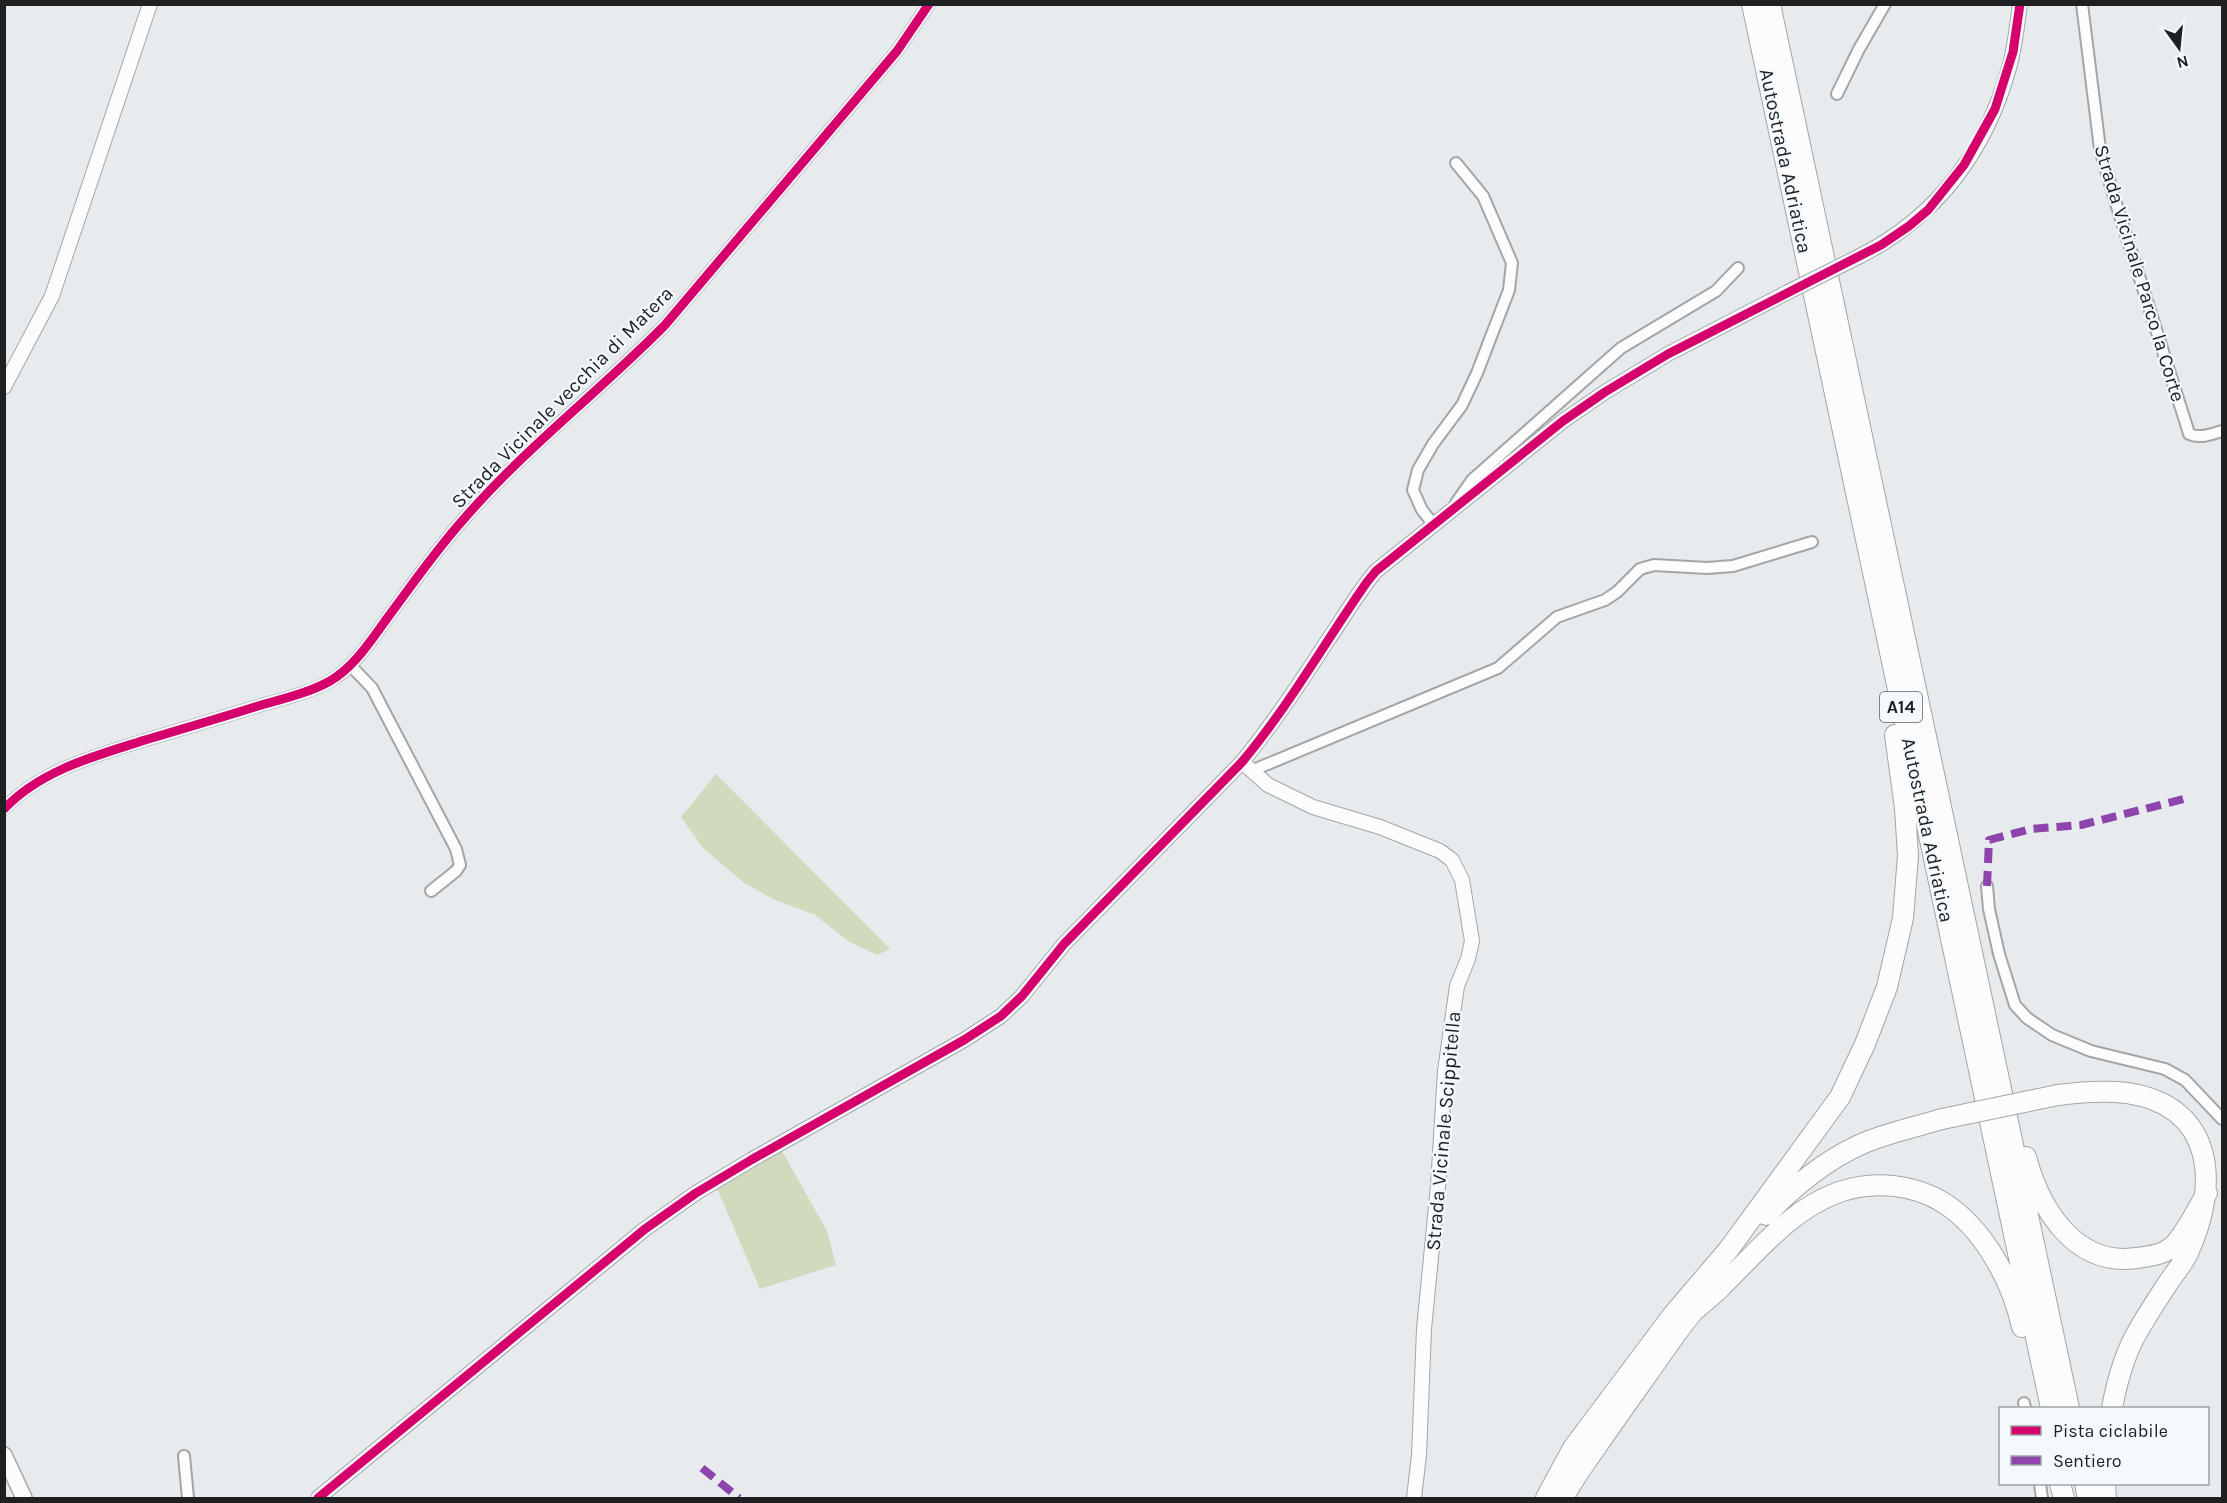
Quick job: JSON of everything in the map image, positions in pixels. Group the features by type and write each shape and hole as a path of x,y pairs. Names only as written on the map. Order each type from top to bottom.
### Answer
{"highway":[{"name":"Autostrada Adriatica","path":"1752,4 2051,1407"},
{"name":"Autostrada Adriatica","path":"1770,4 2069,1407"},
{"path":"1546,1498 1573,1448 1672,1316 1729,1249 1840,1097 1865,1044 1887,987 1904,918 1908,856 1904,798 1850,472"},
{"path":"1974,956 2030,1170 2049,1212 2065,1234 2087,1249 2110,1260 2156,1256 2174,1245 2207,1194"},
{"path":"1672,1316 1788,1193 1843,1153 1878,1137 1942,1119 2058,1095 2093,1091 2127,1093 2147,1098 2183,1118 2194,1131 2203,1151 2207,1174 2207,1194 2199,1226 2187,1256 2137,1333 2121,1371 2112,1407"},
{"path":"1692,1313 1750,1256 1807,1207 1839,1192 1862,1186 1906,1187 1941,1201 1956,1211 1993,1257 2008,1284 2020,1316 2030,1407"},
{"path":"1563,1498 1732,1253"}],"main road":[{"path":"4,1455 24,1498"}],"street":[{"path":"4,387 52,296 150,4"},
{"name":"Strada Vicinale vecchia di Matera","path":"4,810 28,788 66,767 314,688 331,680 350,664 367,646 461,521 492,488 665,325 890,60 929,4"},
{"path":"1837,94 1885,4"},
{"path":"318,1498 662,1217 696,1193 964,1040 1001,1016 1022,996 1064,944 1246,766 1367,582 1385,564 1563,421 1605,392 1668,354 1881,245 1909,226 1940,198 1964,165 1995,110 2013,52 2020,4"},
{"name":"Strada Vicinale Parco la Corte","path":"2082,4 2100,149 2189,434 2203,437 2223,431"},
{"path":"1434,525 1422,510 1413,490 1418,470 1433,444 1462,405 1509,290 1512,262 1483,196 1456,163"},
{"path":"1451,511 1472,480 1536,420 1620,348 1716,291 1738,268"},
{"path":"1246,766 1498,668 1557,617 1605,600 1617,592 1640,569 1654,565 1707,568 1733,566 1812,542"},
{"path":"350,664 372,688 456,849 460,865 431,891"},
{"name":"Strada Vicinale Scippitella","path":"1246,766 1268,785 1313,807 1380,827 1440,851 1452,860 1462,880 1472,941 1468,959 1457,986 1444,1081 1442,1136 1424,1329 1419,1455 1413,1498"},
{"path":"1987,886 1989,909 1999,954 2015,1005 2027,1018 2052,1035 2091,1051 2165,1069 2185,1080 2223,1119"},
{"path":"184,1456 188,1498"}],"green space":[{"path":"716,774 890,949 877,955 848,941 815,915 773,899 743,882 704,849 681,817"},
{"path":"782,1151 827,1231 836,1265 760,1289 717,1188"}],"marked path":[{"path":"1987,886 1989,840 2031,829 2081,825 2184,799"},
{"path":"702,1468 739,1498"}],"cycle path":[{"path":"4,809 35,784 70,766 107,752 304,692 339,675 371,641 444,542 486,494 665,325 897,51 929,4"},
{"path":"318,1498 645,1229 696,1193 964,1040 1001,1016 1022,996 1064,944 1242,762 1275,719 1376,571 1563,421 1605,392 1668,354 1881,245 1928,210 1964,165 1995,109 2013,52 2020,4"}]}
